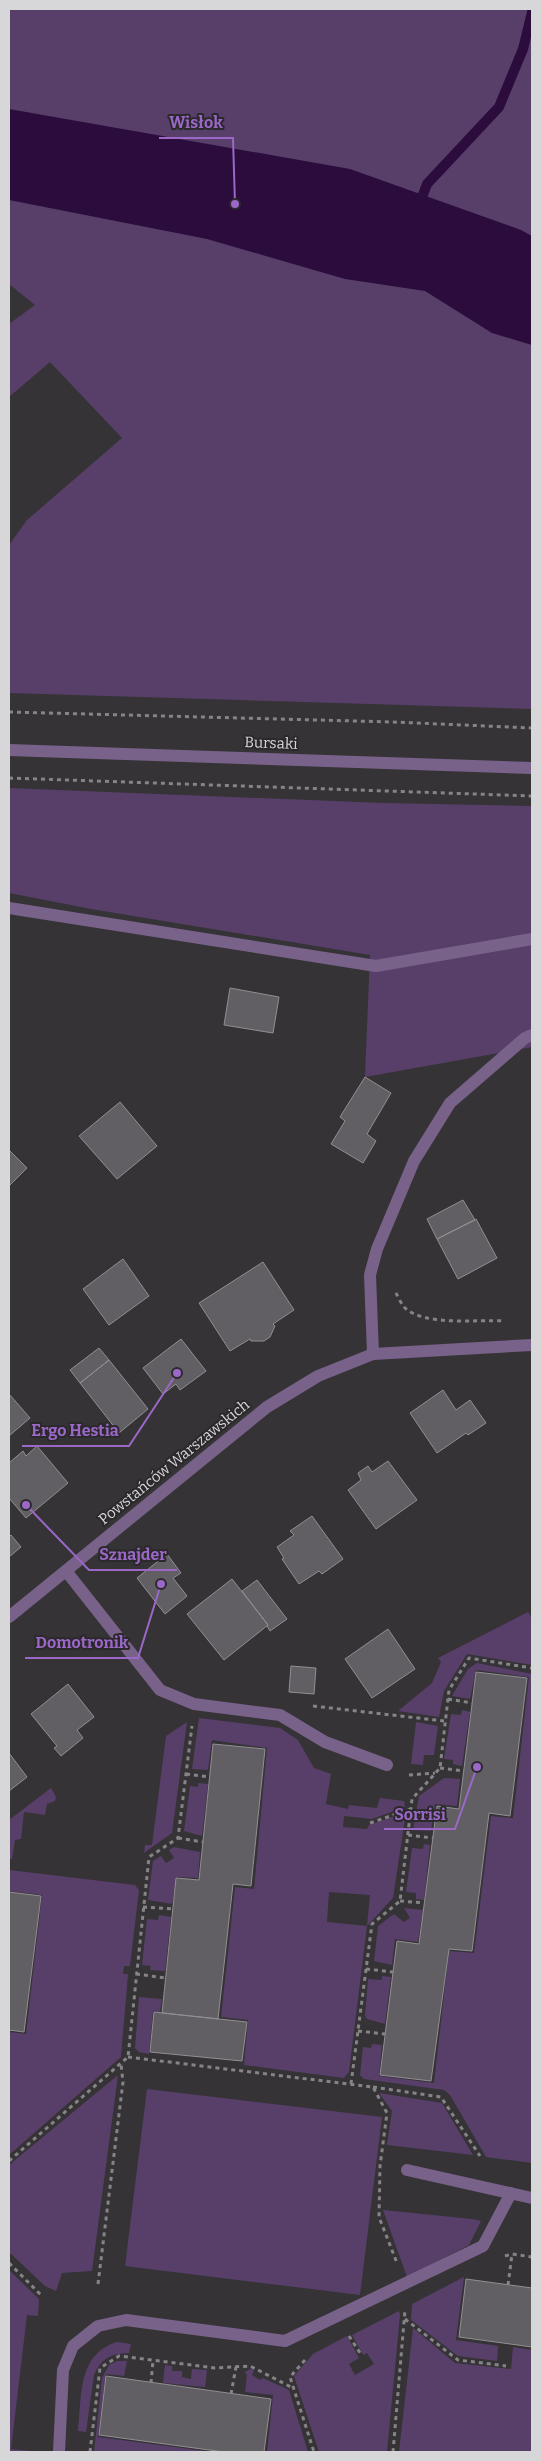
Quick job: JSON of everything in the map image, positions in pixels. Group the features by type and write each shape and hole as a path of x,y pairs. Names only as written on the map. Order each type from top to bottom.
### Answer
{"street":[{"name":"Bursaki","path":"9,750 532,768"},
{"path":"9,908 376,966 532,939"},
{"path":"373,1354 370,1275 377,1249 414,1161 450,1103 525,1038 532,1035"},
{"name":"Powstańców Warszawskich","path":"9,1617 267,1407 318,1376 373,1354 532,1346"},
{"path":"66,1571 160,1690 194,1704 280,1715 325,1742 387,1765"},
{"path":"407,2170 532,2198"},
{"path":"60,2452 63,2370 73,2346 98,2326 126,2320 284,2341 483,2246 511,2193"}],"path":[{"path":"9,712 393,722 532,728"},
{"path":"9,778 532,796"},
{"path":"394,1285 403,1306 416,1315 428,1318 506,1321"},
{"path":"351,2084 372,1924 400,1901 412,1799 440,1768 449,1690 469,1658 532,1668"},
{"path":"448,1699 472,1703"},
{"path":"178,1838 194,1704"},
{"path":"306,1705 444,1721"},
{"path":"440,1768 464,1771"},
{"path":"186,1774 210,1777"},
{"path":"370,1823 411,1809"},
{"path":"408,1835 433,1838"},
{"path":"9,2161 128,2057 142,1907 149,1857 178,1838 203,1842"},
{"path":"400,1901 425,1903"},
{"path":"142,1907 173,1909"},
{"path":"366,1969 393,1972"},
{"path":"136,1974 166,1978"},
{"path":"358,2031 386,2034"},
{"path":"128,2057 441,2096 480,2156"},
{"path":"98,2284 123,2082 121,2063"},
{"path":"373,2087 387,2112 380,2166 379,2217 398,2267"},
{"path":"508,2285 512,2254"},
{"path":"502,2257 512,2254 532,2257"},
{"path":"9,2263 41,2295"},
{"path":"393,2452 405,2310"},
{"path":"404,2319 458,2360 506,2366"},
{"path":"348,2333 362,2356"},
{"path":"90,2452 100,2368 119,2356 215,2368 250,2366 294,2388"},
{"path":"307,2358 290,2377 314,2452"},
{"path":"151,2382 153,2360"},
{"path":"232,2394 236,2367"}],"shaded area":[{"path":"9,9 532,9 532,709 9,693 9,545 27,520 122,438 50,362 9,397 9,324 35,305 9,284"},
{"path":"9,109 350,169 521,230 532,236 532,345 492,333 425,291 345,279 207,239 9,200"},
{"path":"9,788 383,803 532,806 532,1047 365,1077 370,955 91,909 9,893"},
{"path":"528,1612 532,1618 532,1665 467,1654 444,1691 439,1717 398,1711 432,1683 441,1662 438,1658"},
{"path":"477,1663 532,1674 532,2163 486,2157 450,2095 444,2090 364,2079 360,2075 363,2047 371,2048 372,2044 382,2045 379,2076 434,2083 449,1951 474,1953 491,1816 513,1818 529,1677 476,1670 470,1699 452,1696 468,1669"},
{"path":"462,1710 470,1712 462,1766 453,1764 453,1760 444,1759 451,1714 461,1715"},
{"path":"199,1718 280,1728 298,1740 314,1768 331,1774 326,1804 348,1809 349,1805 377,1808 380,1798 404,1801 405,1807 372,1819 344,1816 343,1827 367,1829 369,1825 406,1812 393,1898 367,1926 349,2072 344,2078 244,2065 248,2020 221,2017 235,1887 254,1889 267,1748 212,1740 208,1770 192,1769","holes":["329,1892 370,1895 367,1926 327,1922"]},
{"path":"187,1722 172,1833 144,1853 145,1845 152,1845 166,1736"},
{"path":"416,1722 438,1726 434,1755 424,1755 423,1765 411,1764"},
{"path":"444,1778 460,1779 457,1806 435,1804 431,1831 413,1830 419,1796"},
{"path":"198,1783 208,1784 202,1836 184,1831 190,1786 198,1787"},
{"path":"51,1788 56,1797 55,1801 47,1804 45,1815 24,1812 21,1839 15,1840 12,1859 9,1859 9,1820"},
{"path":"424,1844 430,1845 424,1900 416,1899 416,1893 406,1892 412,1848 423,1849"},
{"path":"174,1847 200,1852 198,1878 176,1877 172,1904 148,1900 153,1861 161,1856 166,1863 174,1858 169,1850"},
{"path":"9,1870 135,1885 139,1890 130,1966 124,1966 123,1974 128,1974 121,2057 9,2155 9,2032 26,2034 42,1895 9,1891"},
{"path":"404,1908 423,1910 418,1942 395,1939 392,1965 374,1961 378,1926 394,1914 404,1922 410,1918"},
{"path":"159,1915 171,1917 165,1971 150,1970 151,1966 142,1965 147,1919 158,1920"},
{"path":"382,1976 391,1977 385,2024 367,2019 365,2016 368,1979 382,1980"},
{"path":"139,1997 162,1999 160,2012 153,2011 149,2054 139,2052 135,2048"},
{"path":"118,2075 92,2271 62,2273 56,2291 45,2286 9,2252 9,2165"},
{"path":"147,2089 382,2117 360,2295 125,2266"},
{"path":"379,2093 442,2103 473,2155 387,2145 392,2111"},
{"path":"383,2210 481,2221 469,2245 407,2277"},
{"path":"9,2270 39,2299 38,2316 27,2315 11,2449 40,2452 9,2452"},
{"path":"464,2277 456,2340 498,2346 497,2361 458,2356 411,2320 412,2304"},
{"path":"399,2311 387,2452 319,2452 294,2376 313,2354 347,2336 359,2358 349,2364 355,2375 374,2364 367,2353 363,2355 352,2335"},
{"path":"413,2328 455,2363 511,2369 513,2347 532,2350 532,2452 399,2452"},
{"path":"117,2342 131,2344 129,2353 117,2354 107,2358 97,2369 94,2375 86,2432 78,2431 84,2378 88,2366 104,2348"},
{"path":"117,2361 127,2361 124,2376 106,2374 98,2437 213,2452 94,2452 102,2378 109,2365"},
{"path":"165,2365 172,2366 172,2371 182,2371 182,2377 191,2379 192,2369 207,2370 205,2387 163,2383"},
{"path":"250,2369 254,2370 252,2375 260,2380 263,2378 289,2390 308,2452 267,2452 273,2395 245,2392 247,2374 244,2373"}],"building":[{"path":"230,988 279,997 273,1033 224,1025"},
{"path":"365,1077 391,1093 367,1134 376,1141 363,1163 331,1144 345,1121 340,1117"},
{"path":"120,1102 157,1146 117,1179 79,1136"},
{"path":"9,1150 27,1168 9,1186"},
{"path":"463,1200 475,1220 437,1239 427,1219"},
{"path":"476,1219 497,1258 458,1279 437,1239"},
{"path":"123,1259 149,1296 109,1325 83,1289"},
{"path":"263,1262 294,1310 273,1324 275,1326 270,1337 264,1341 251,1341 250,1339 230,1351 199,1303"},
{"path":"181,1339 206,1371 180,1390 176,1384 163,1394 143,1368"},
{"path":"99,1348 109,1360 80,1383 70,1370"},
{"path":"109,1360 148,1409 119,1433 80,1383"},
{"path":"443,1390 456,1410 470,1400 486,1423 468,1435 466,1433 437,1453 410,1413"},
{"path":"9,1394 30,1418 9,1436"},
{"path":"37,1446 68,1483 26,1518 9,1498 9,1463 23,1451 26,1456"},
{"path":"388,1461 417,1500 376,1529 348,1490 361,1480 358,1473 368,1466 372,1472"},
{"path":"312,1516 343,1559 322,1574 319,1571 299,1584 282,1559 284,1558 277,1547 294,1535 290,1531"},
{"path":"11,1535 21,1547 9,1557 9,1537"},
{"path":"167,1554 181,1573 173,1578 187,1596 165,1614 137,1578"},
{"path":"232,1579 268,1625 224,1660 187,1614"},
{"path":"257,1580 287,1619 270,1631 268,1625 242,1591"},
{"path":"388,1629 415,1669 372,1698 345,1659"},
{"path":"291,1666 316,1668 314,1694 289,1692"},
{"path":"476,1672 527,1678 510,1816 489,1813 472,1951 449,1949 431,2081 380,2075 397,1941 419,1944 437,1806 459,1809"},
{"path":"68,1684 94,1717 77,1730 83,1738 61,1756 54,1748 57,1746 31,1714"},
{"path":"213,1744 265,1749 251,1886 233,1884 218,2019 162,2013 176,1878 199,1880"},
{"path":"9,1753 27,1777 9,1791"},
{"path":"9,1892 41,1896 24,2032 9,2030"},
{"path":"154,2012 247,2022 242,2061 150,2052"},
{"path":"466,2279 532,2288 532,2347 459,2337"},
{"path":"106,2376 271,2399 264,2452 224,2452 99,2435"}],"waterway":[{"path":"418,208 427,184 499,107 523,49 532,12"}],"place":[{"name":"Wisłok","path":"235,204"},
{"name":"Ergo Hestia","path":"177,1373"},
{"name":"Sznajder","path":"26,1505"},
{"name":"Domotronik","path":"161,1584"},
{"name":"Sorrisi","path":"477,1767"}]}
